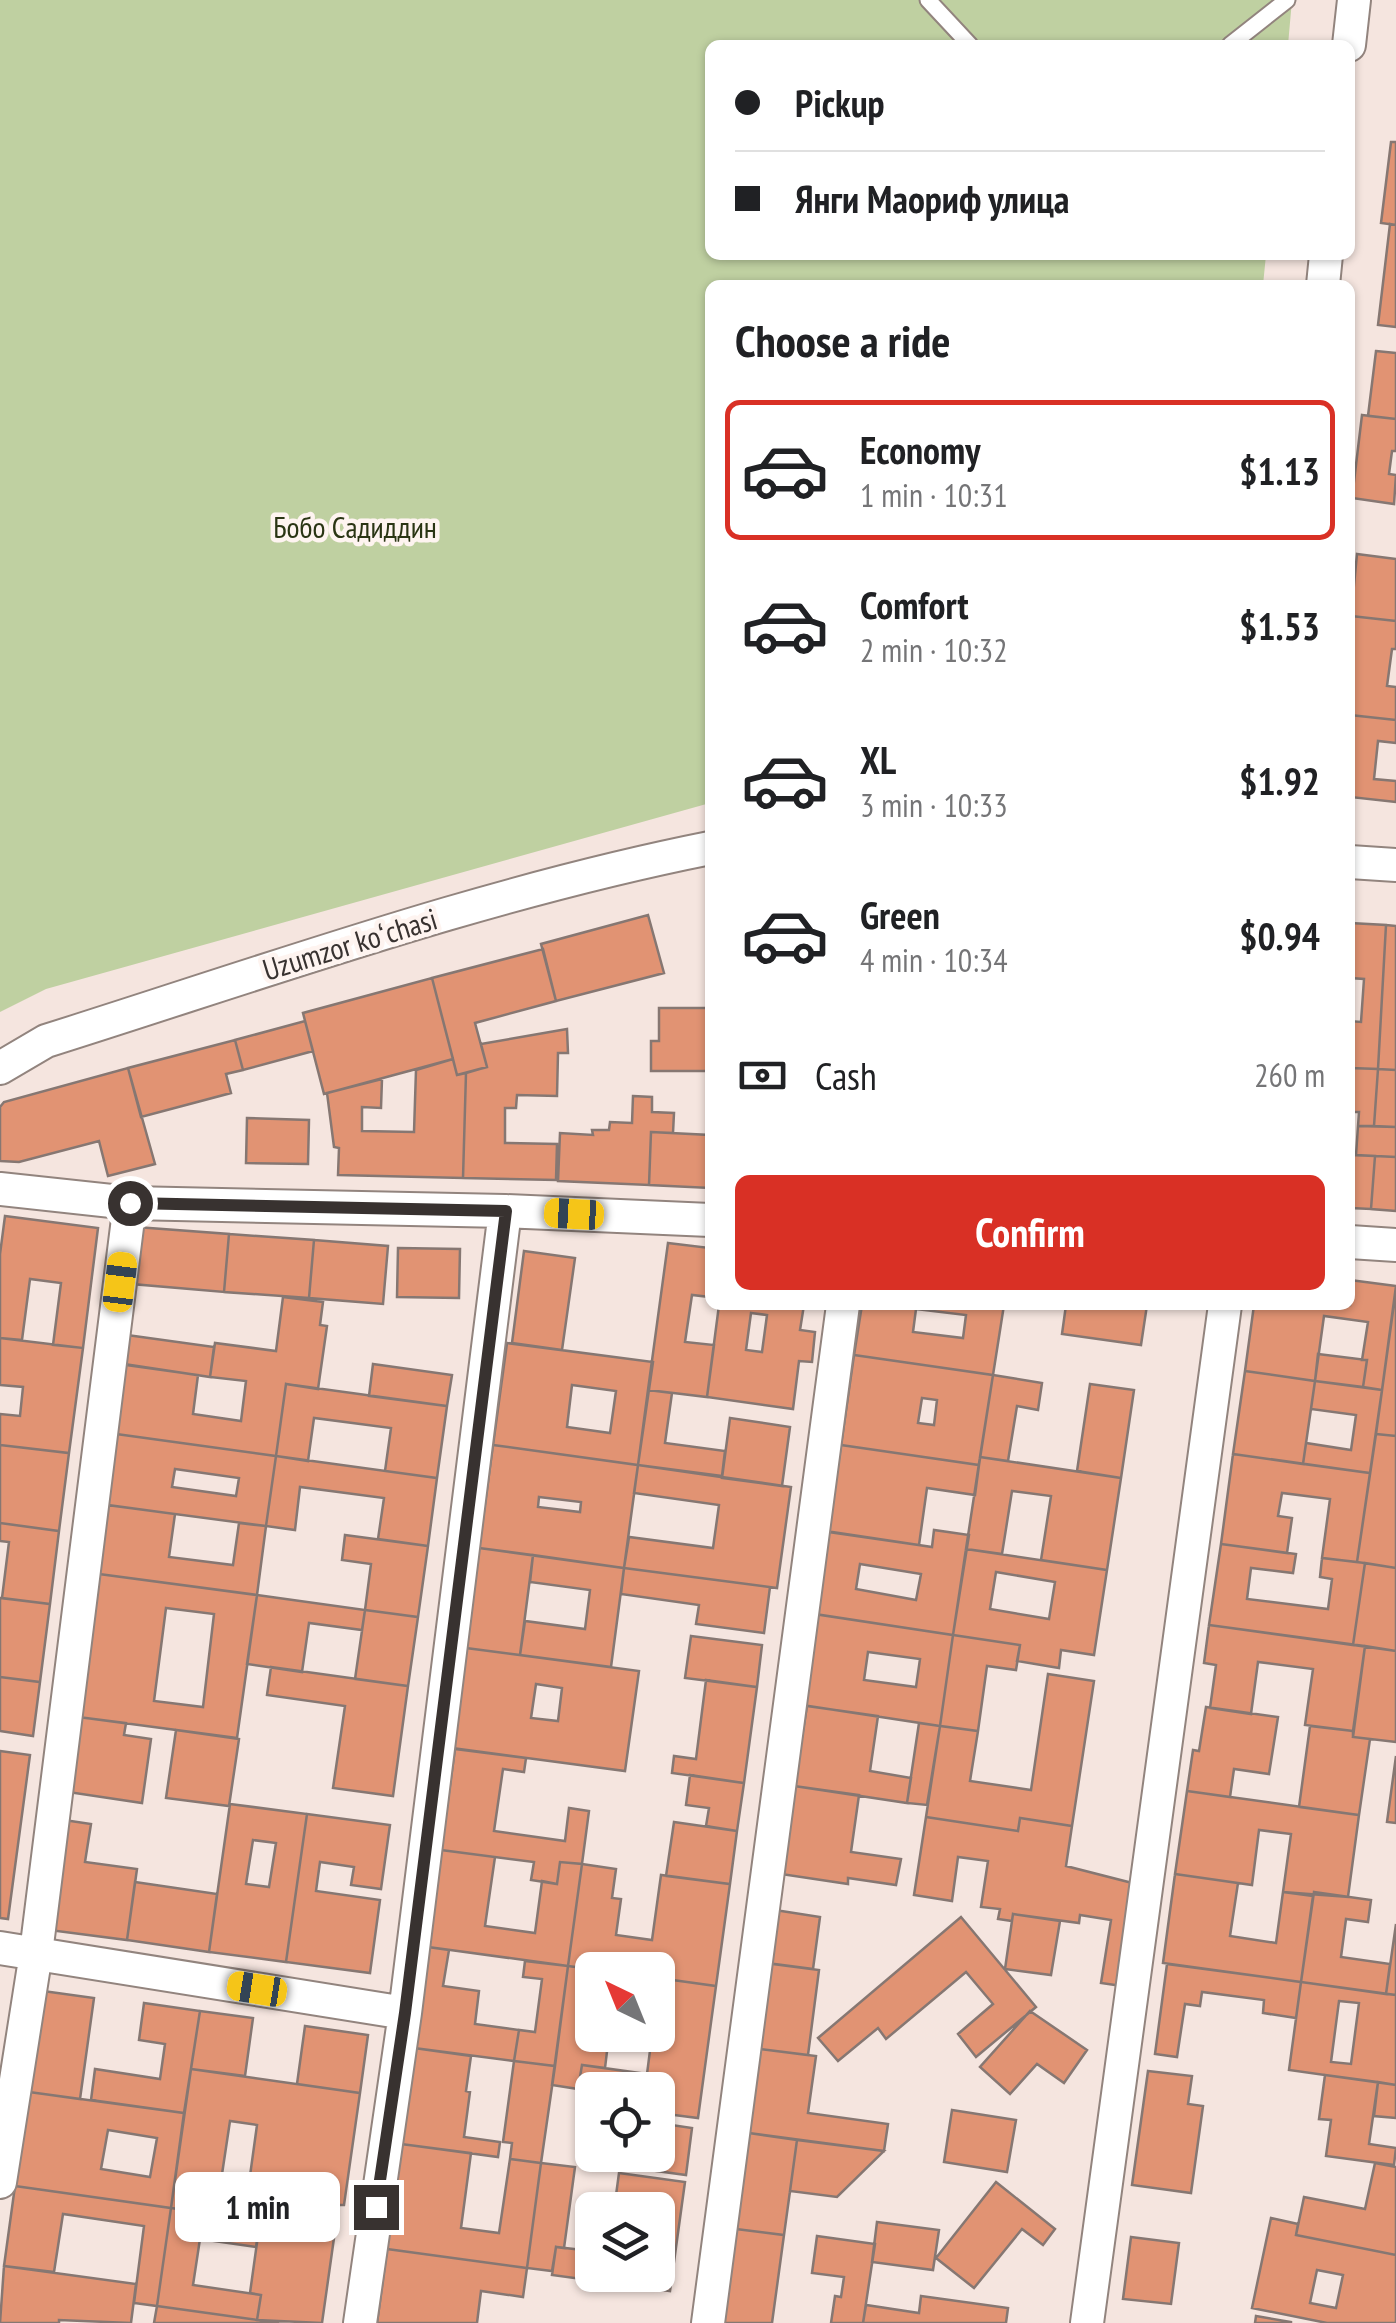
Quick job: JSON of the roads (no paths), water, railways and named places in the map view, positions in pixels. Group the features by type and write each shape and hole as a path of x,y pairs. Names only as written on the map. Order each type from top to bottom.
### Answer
{"street":[{"path":"1350,40 1354,0"},
{"name":"Uzumzor koʻchasi","path":"0,1068 46,1041 424,922 634,863 705,849"},
{"path":"1355,862 1396,865"},
{"path":"0,1189 130,1203 705,1220"},
{"path":"0,2182 36,1953 130,1203"},
{"path":"360,2323 405,2013 506,1211"},
{"path":"1355,1242 1396,1245"},
{"path":"708,2323 842,1310"},
{"path":"1087,2323 1224,1310"},
{"path":"0,1948 405,2013"}],"lane":[{"path":"928,0 965,40"},
{"path":"1236,40 1288,0"}],"park label":[{"name":"Бобо Садиддин","path":"355,528"}]}
